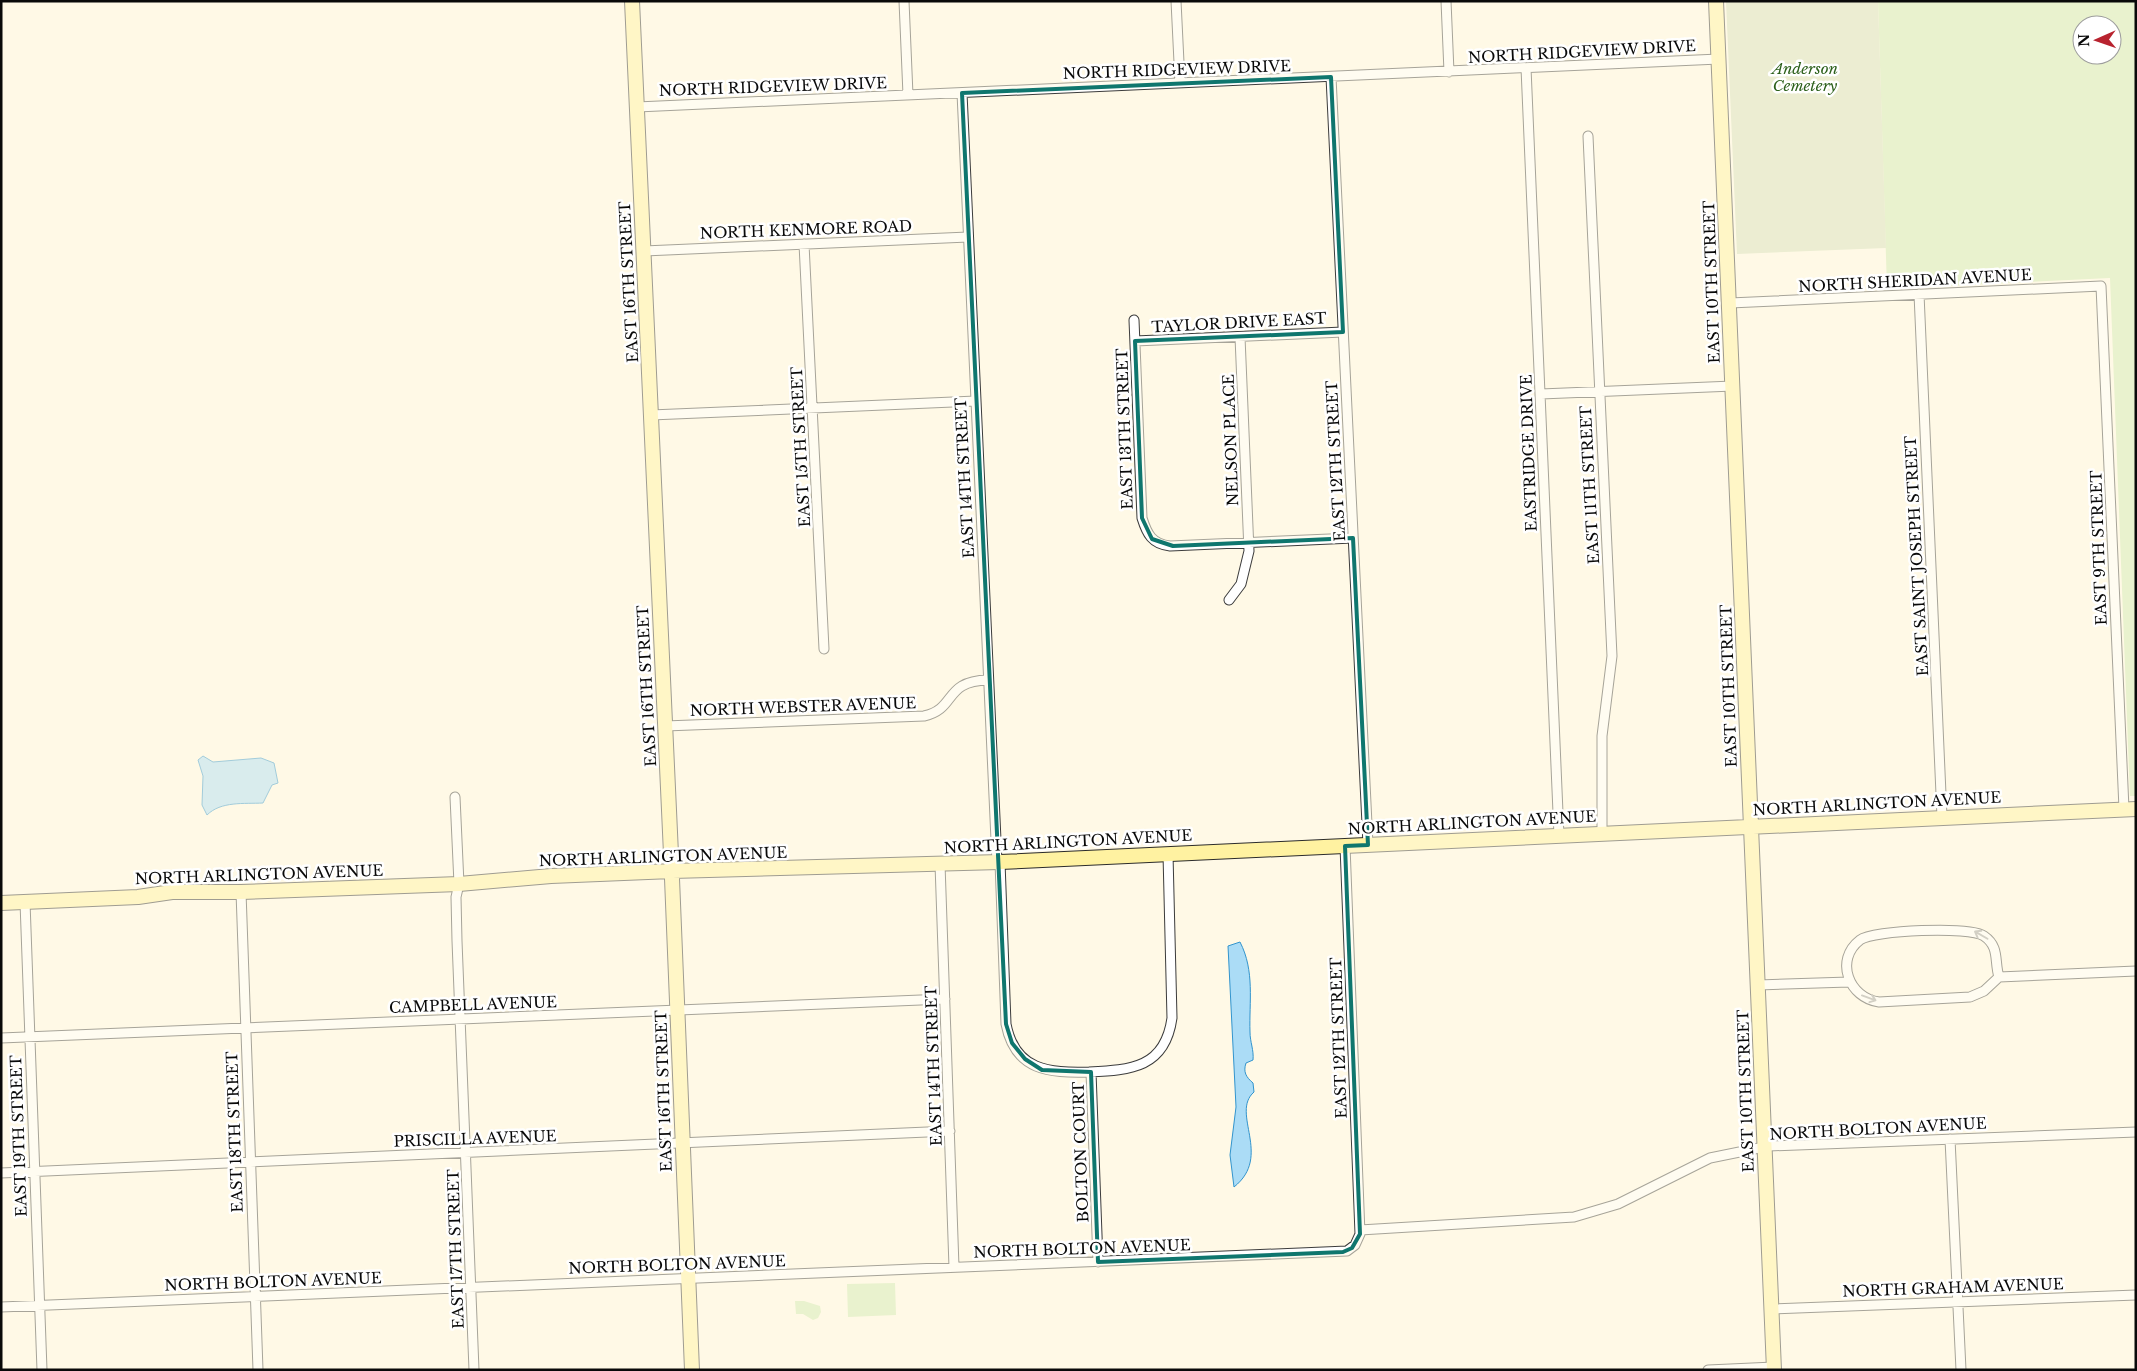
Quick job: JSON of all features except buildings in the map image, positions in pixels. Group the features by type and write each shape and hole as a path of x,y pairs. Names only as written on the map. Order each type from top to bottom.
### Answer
{"main road":[{"name":"EAST 16TH STREET","path":"632,1 672,871 692,1370"},
{"name":"EAST 10TH STREET","path":"1716,1 1774,1368"},
{"name":"NORTH ARLINGTON AVENUE","path":"1,903 138,897 172,892 240,892 459,884 551,876 672,871 998,862 2130,809"}],"street":[{"path":"904,1 908,95"},
{"path":"1176,1 1180,83"},
{"path":"1446,1 1449,72"},
{"name":"NORTH RIDGEVIEW DRIVE","path":"637,107 1719,59"},
{"name":"EASTRIDGE DRIVE","path":"1526,68 1559,836"},
{"name":"EAST 12TH STREET","path":"1331,77 1368,845"},
{"name":"EAST 14TH STREET","path":"962,93 988,680 1006,1024 1012,1043 1025,1059 1042,1070 1058,1073 1128,1070 1147,1062 1162,1049 1169,1034 1172,1018 1168,854"},
{"name":"EAST 11TH STREET","path":"1588,136 1612,656 1602,736 1602,833"},
{"name":"NORTH KENMORE ROAD","path":"644,251 968,237"},
{"name":"EAST 15TH STREET","path":"804,244 824,648"},
{"name":"NORTH SHERIDAN AVENUE","path":"1730,303 2102,286"},
{"name":"EAST 9TH STREET","path":"2102,286 2130,809"},
{"name":"EAST SAINT JOSEPH STREET","path":"1919,294 1942,817"},
{"name":"EAST 13TH STREET","path":"1134,320 1142,518 1148,535 1157,542 1170,546 1249,542"},
{"name":"TAYLOR DRIVE EAST","path":"1135,341 1343,332"},
{"name":"NELSON PLACE","path":"1229,600 1241,584 1248,560 1249,542 1240,337"},
{"path":"1541,394 1733,386"},
{"path":"651,414 976,401"},
{"path":"1249,542 1353,538"},
{"name":"NORTH WEBSTER AVENUE","path":"665,726 924,716 943,707 954,691 966,682 988,680"},
{"name":"EAST 17TH STREET","path":"455,797 459,884 457,923 474,1370"},
{"name":"EAST 12TH STREET","path":"1345,846 1360,1230"},
{"name":"EAST 14TH STREET","path":"940,864 954,1267"},
{"name":"EAST 18TH STREET","path":"240,892 258,1370"},
{"name":"EAST 19TH STREET","path":"25,902 42,1370"},
{"path":"1999,977 1996,951 1992,944 1979,933 1963,930 1880,933 1867,936 1856,943 1849,953 1846,970 1850,982 1860,995 1879,1002 1970,997 1984,991 1999,977 2136,971"},
{"path":"1758,985 1850,982"},
{"name":"CAMPBELL AVENUE","path":"1,1038 945,999"},
{"name":"BOLTON COURT","path":"1091,1072 1098,1262"},
{"name":"PRISCILLA AVENUE","path":"1,1173 950,1131"},
{"name":"NORTH BOLTON AVENUE","path":"1,1307 1343,1252 1355,1246 1360,1237 1360,1230 1553,1220 1582,1216 1618,1204 1710,1158 1765,1147 2136,1132"},
{"path":"1950,1139 1961,1370"},
{"name":"NORTH GRAHAM AVENUE","path":"1772,1309 2136,1295"},
{"path":"1708,1370 1774,1368"}],"highlighted area":[{"path":"1331,77 1343,332 1135,341 1142,518 1152,539 1173,546 1353,538 1368,845 1345,846 1360,1234 1352,1248 1343,1252 1098,1262 1091,1072 1042,1070 1025,1059 1012,1043 1006,1024 962,93"}],"green space":[{"name":"Anderson Cemetery","path":"1726,1 1878,1 1886,248 1737,254"},
{"path":"1878,1 2136,1 2136,796 2130,796 2110,278 1887,289"},
{"path":"895,1283 896,1315 848,1317 847,1284"},
{"path":"795,1301 804,1301 820,1306 821,1312 818,1318 813,1320 803,1314 796,1314"}],"water":[{"path":"203,756 213,762 261,758 274,763 278,783 272,785 263,803 226,805 207,815 202,805 203,776 198,760"},
{"path":"1240,942 1248,964 1250,1032 1253,1056 1253,1060 1246,1063 1245,1072 1253,1083 1254,1092 1248,1101 1246,1111 1251,1149 1250,1162 1245,1175 1234,1187 1230,1155 1236,1107 1228,946"}]}
